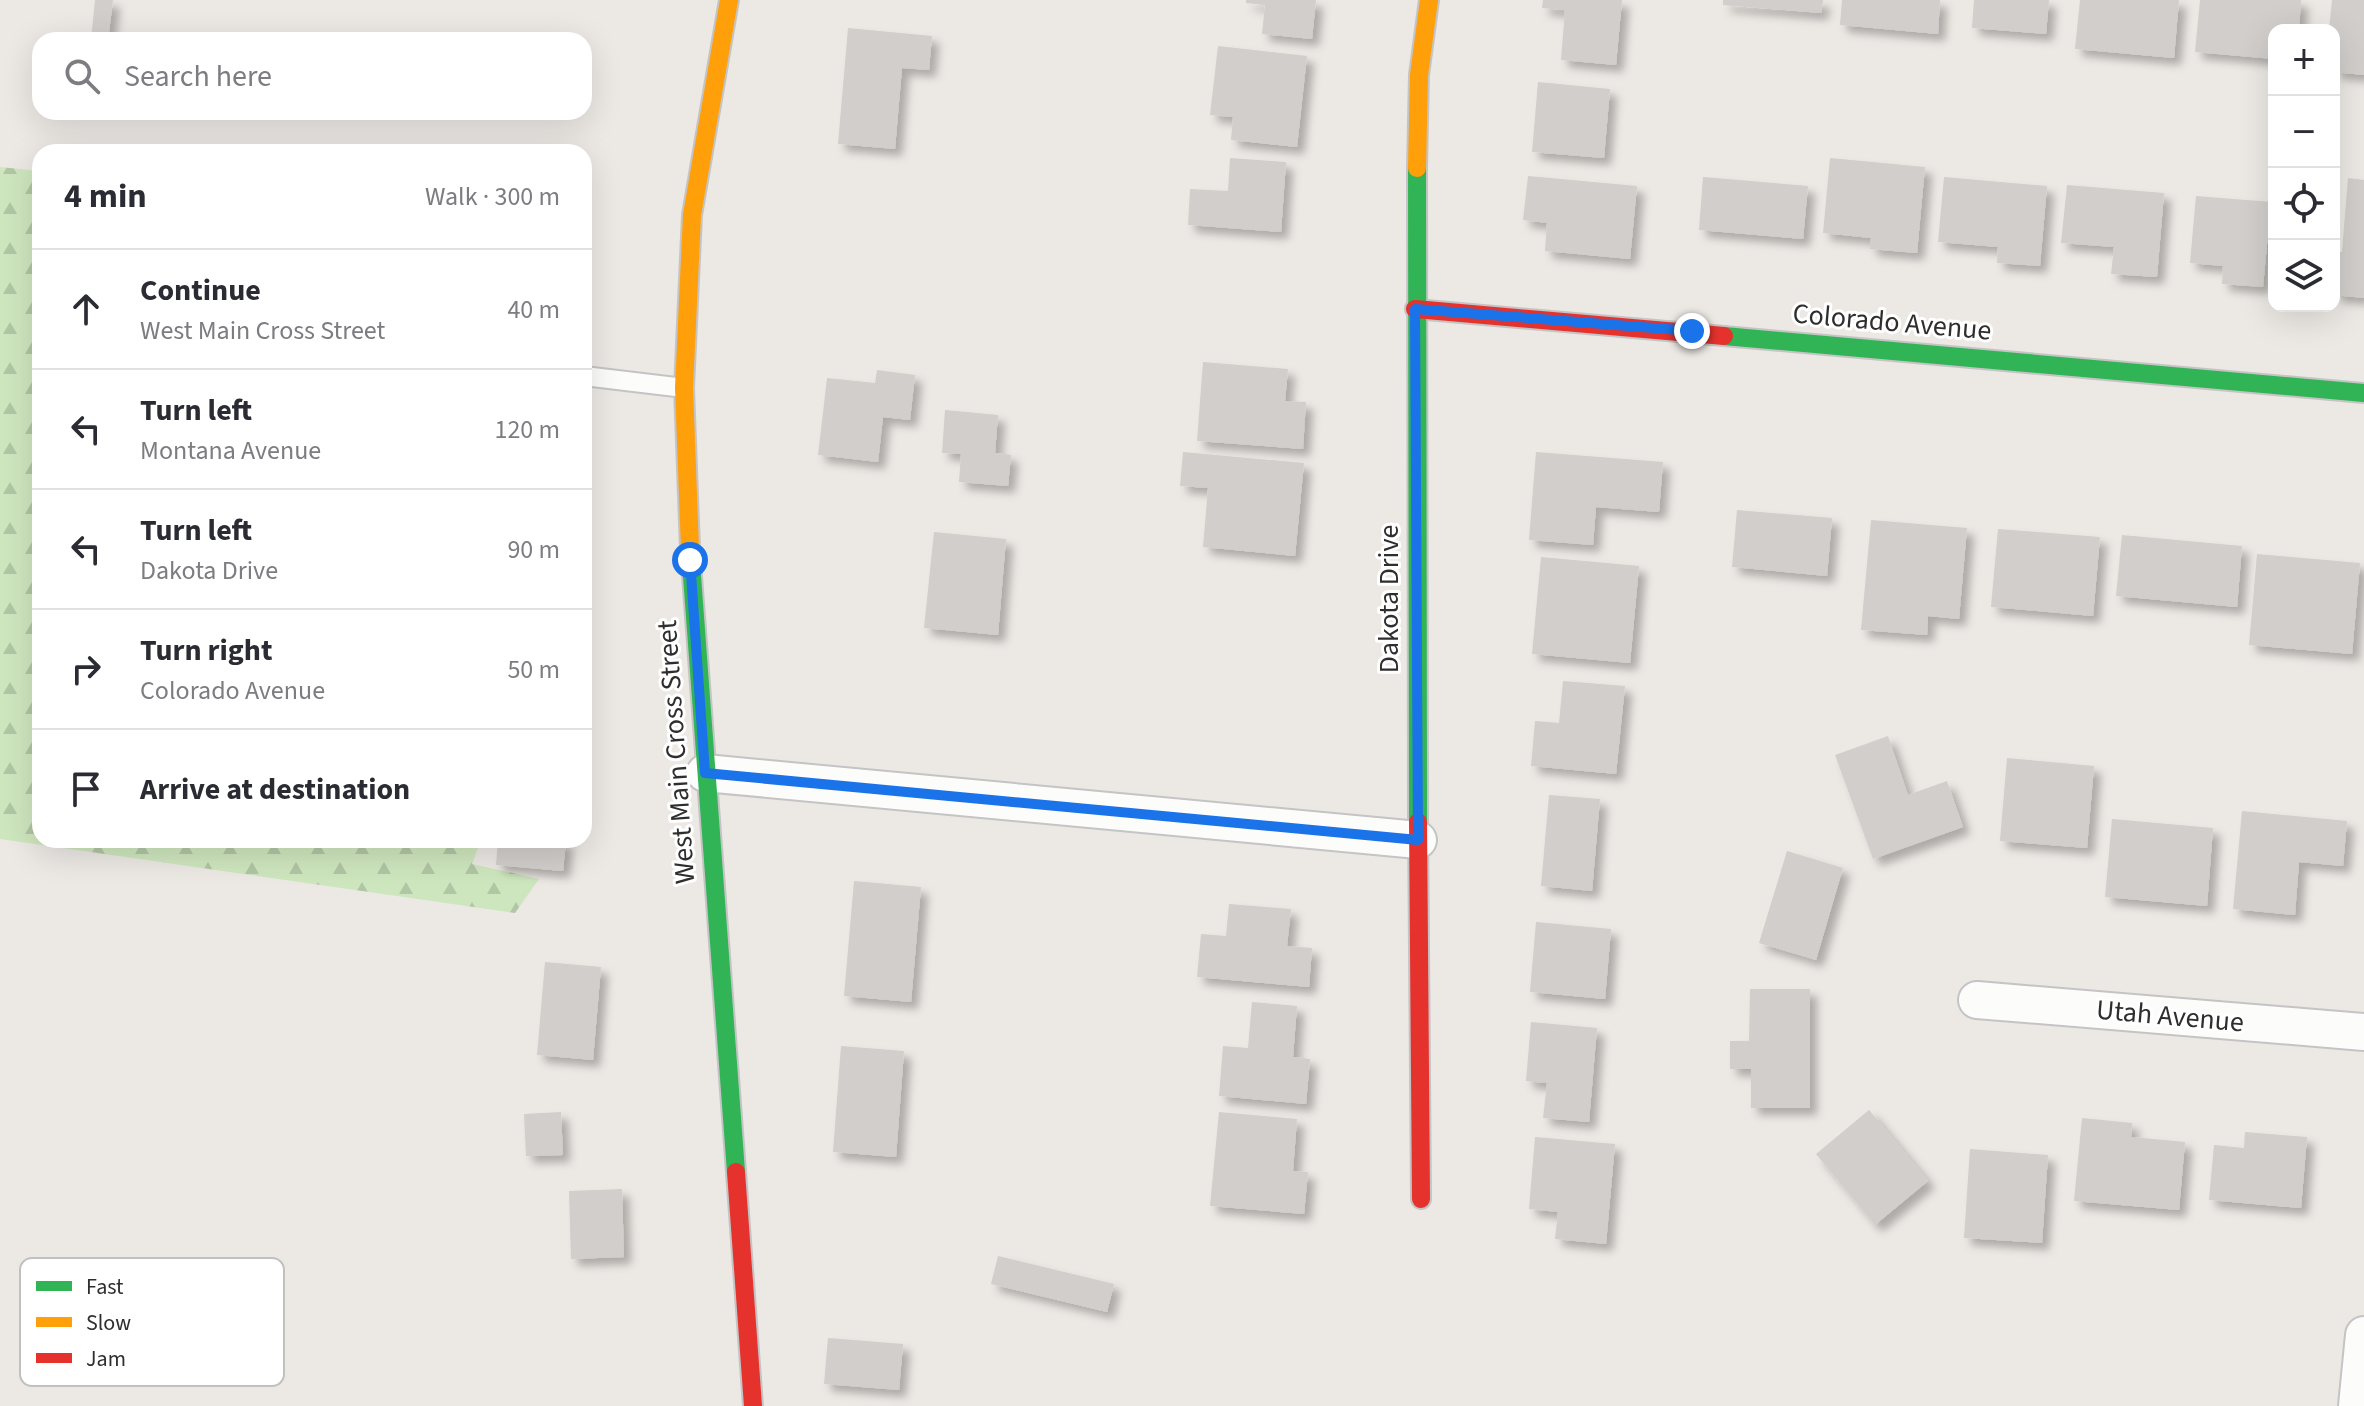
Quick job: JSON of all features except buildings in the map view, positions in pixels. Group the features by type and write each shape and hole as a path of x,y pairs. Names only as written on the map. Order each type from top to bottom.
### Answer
{"street":[{"name":"West Main Cross Street","path":"729,0 692,215 684,388 690,560 753,1406"},
{"name":"Dakota Drive","path":"1421,1199 1415,309 1419,75 1429,0"},
{"name":"Colorado Avenue","path":"1415,309 2364,393"},
{"path":"705,773 1418,840"},
{"name":"Utah Avenue","path":"1977,1000 2364,1032"},
{"path":"2357,1406 2364,1335"}],"lane":[{"path":"592,377 684,388"}],"green space":[{"path":"0,167 32,170 32,844 0,839"},
{"path":"63,848 478,848 472,864 539,879 515,913"}],"traffic: fast":[{"path":"1417,168 1418,822"},
{"path":"1724,336 2364,393"},
{"path":"690,549 736,1172"}],"traffic: slow":[{"path":"690,549 684,388 692,215 729,0"},
{"path":"1417,168 1419,75 1429,0"}],"traffic: jam":[{"path":"1415,309 1724,336"},
{"path":"1418,822 1421,1199"},
{"path":"736,1172 753,1406"}],"route":[{"path":"690,560 705,773 1418,840 1415,309 1692,331"}]}
